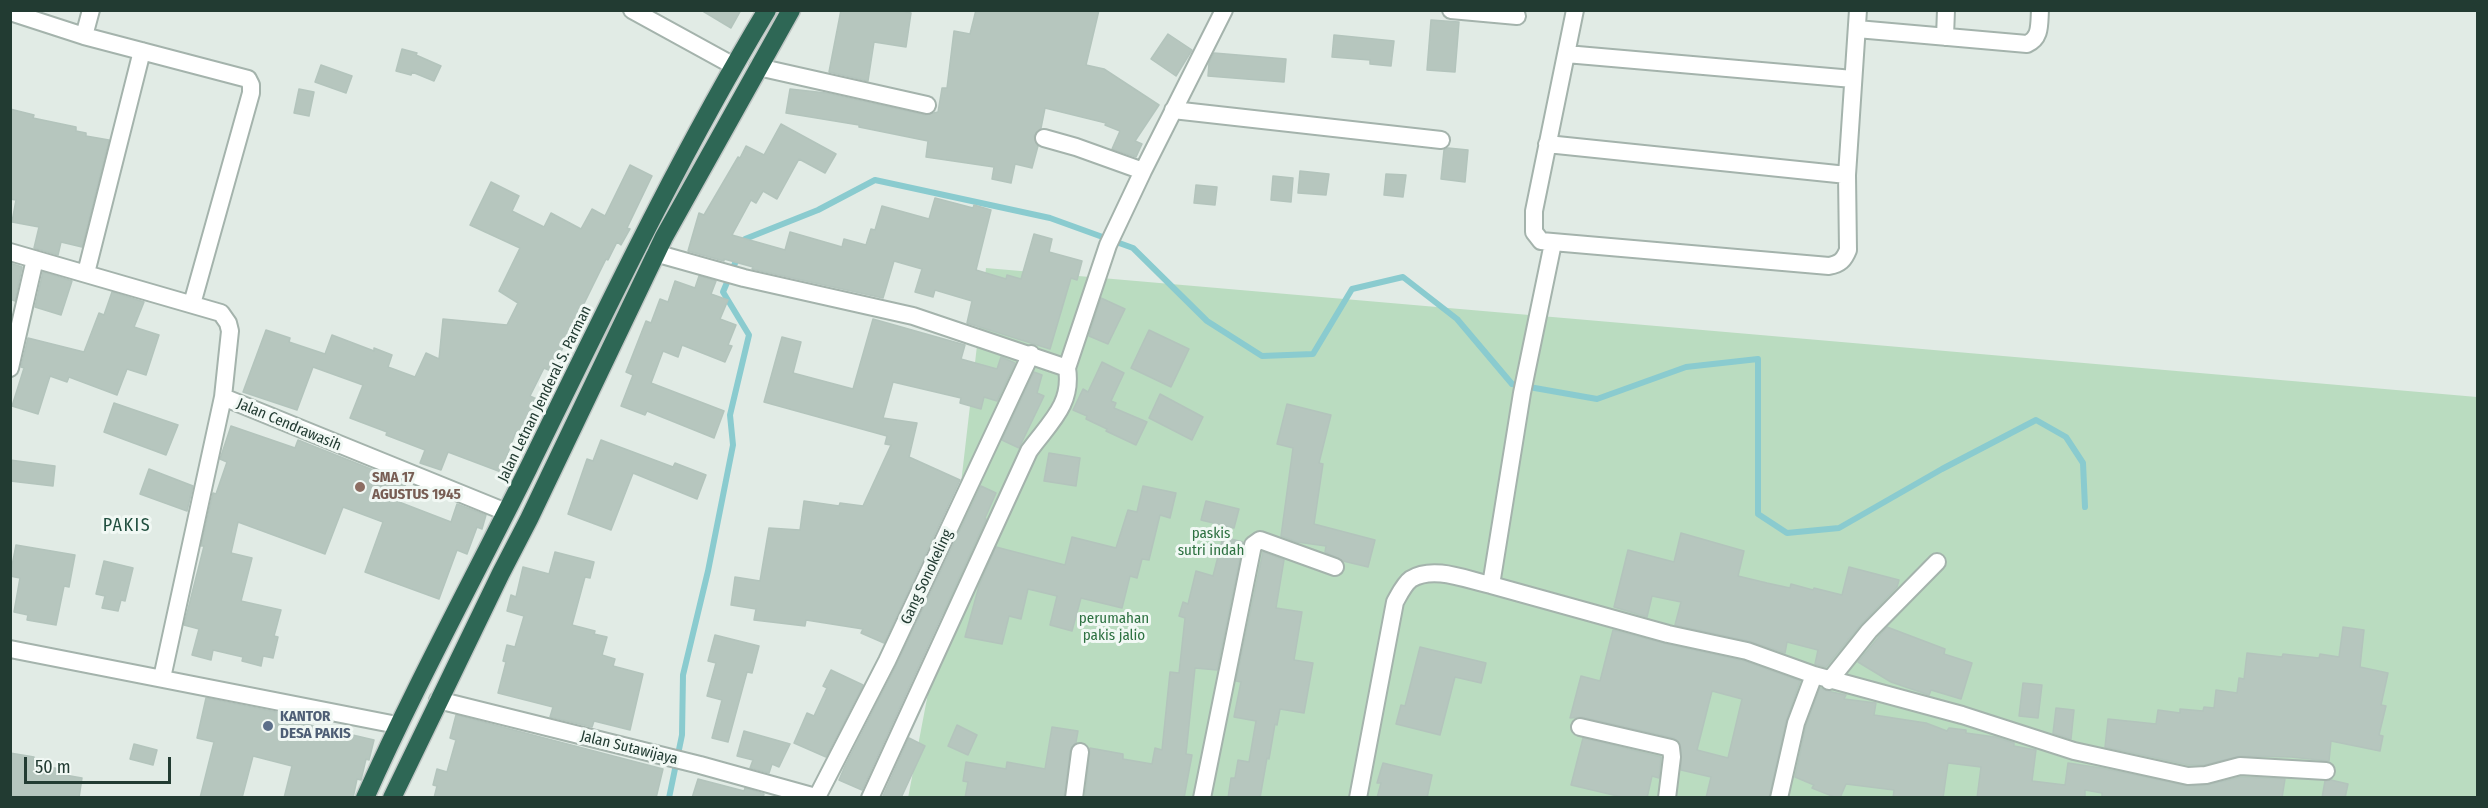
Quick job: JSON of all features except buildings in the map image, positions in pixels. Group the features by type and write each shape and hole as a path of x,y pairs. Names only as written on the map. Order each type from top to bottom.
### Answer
{"highway":[{"name":"Jalan Letnan Jenderal S. Parman","path":"364,798 397,725 640,242 734,66 767,10"},
{"path":"392,798 656,253 791,10"}],"street":[{"path":"84,36 91,10"},
{"path":"632,10 734,66"},
{"path":"870,798 1029,451 1063,405 1068,394 1067,368 1108,245 1224,10"},
{"path":"1450,10 1517,16"},
{"path":"1575,10 1534,211 1534,232 1541,241 1829,266 1839,264 1848,250 1847,175 1858,10"},
{"path":"1946,10 1946,37"},
{"path":"1857,29 2027,45 2035,41 2038,35 2040,10"},
{"path":"10,12 84,36 248,79 251,85 192,304"},
{"path":"86,273 142,51"},
{"path":"1566,54 1854,79"},
{"path":"758,67 927,105"},
{"path":"1173,110 1441,140"},
{"path":"1044,138 1143,171"},
{"path":"1547,144 1847,175"},
{"path":"1491,585 1522,393 1553,243"},
{"name":"Jalan Cendrawasih","path":"10,252 221,313 230,331 223,397 506,512"},
{"path":"656,253 744,278 914,316 1067,368"},
{"path":"10,368 35,259"},
{"name":"Gang Sonokeling","path":"818,797 887,661 1031,354"},
{"path":"162,678 223,397"},
{"path":"1202,798 1253,545 1260,540 1335,567"},
{"path":"1779,798 1796,723 1822,678 1937,562"},
{"path":"1358,798 1395,603 1410,580 1437,573 1491,585 1668,634 1747,651 1822,678 1962,715 2074,751 2188,776 2240,766 2326,771"},
{"path":"10,649 397,725"},
{"name":"Jalan Sutawijaya","path":"438,700 700,765 818,797"},
{"path":"1580,727 1671,748 1667,798"},
{"path":"1074,798 1080,752"}],"green space":[{"name":"paskis sutri indah","path":"986,268 2477,397 2477,797 908,798 950,578"}],"waterway":[{"path":"743,244 745,239 818,210 875,180 1050,218 1133,248 1207,321 1262,356 1313,354 1352,289 1403,277 1457,319 1512,384 1597,399 1686,367 1758,359 1758,514 1787,533 1839,528 1942,469 2036,420 2066,437 2083,463 2085,507"},
{"path":"669,798 682,735 683,675 708,571 733,445 730,415 749,335 723,292 738,256"}],"place":[{"name":"SMA 17 AGUSTUS 1945","path":"360,487"},
{"name":"KANTOR DESA PAKIS","path":"268,726"}],"district":[{"name":"PAKIS","path":"127,526"}],"park label":[{"name":"perumahan pakis jalio","path":"1114,628"}]}
